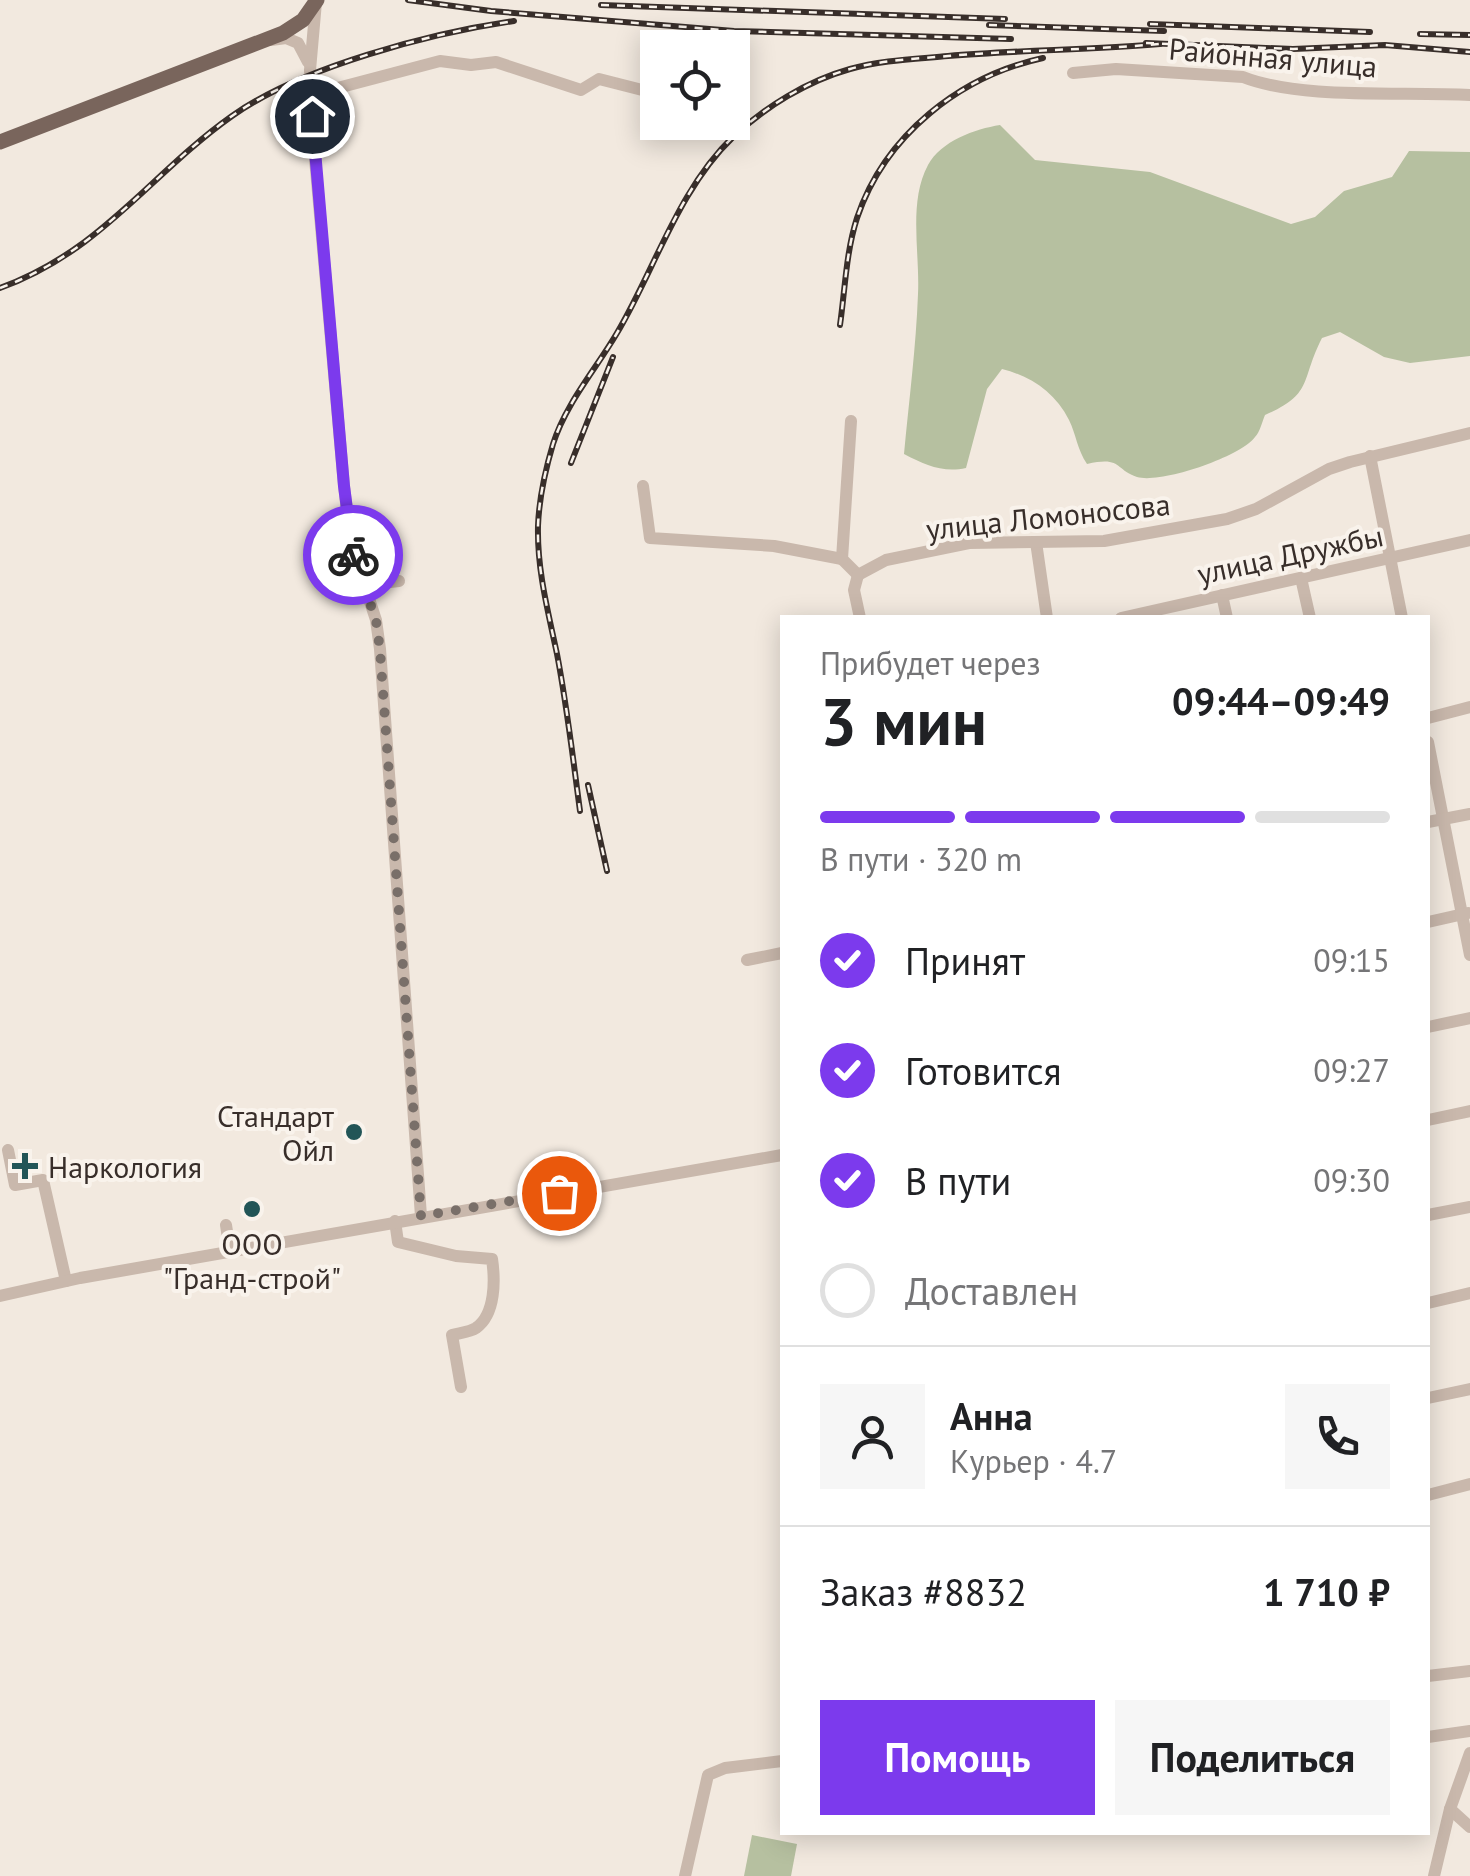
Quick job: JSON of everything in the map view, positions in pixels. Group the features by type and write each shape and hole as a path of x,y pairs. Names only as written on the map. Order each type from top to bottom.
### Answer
{"main road":[{"path":"0,142 295,26 317,1"}],"street":[{"path":"317,1 310,70 344,486 350,544 376,620 382,668 421,1216"},
{"path":"258,42 286,38 298,43 310,70"},
{"path":"312,96 440,61 471,66 496,62 581,90 599,80 640,90"},
{"name":"Районная улица","path":"1072,74 1116,69 1243,77 1262,85 1315,90 1470,95"},
{"path":"842,560 851,421"},
{"name":"улица Ломоносова","path":"858,575 886,560 969,543 1104,542 1227,518 1256,510 1330,469 1470,433"},
{"path":"1370,456 1401,615"},
{"path":"643,486 650,538 774,546 842,560 858,575 854,590 859,615"},
{"name":"улица Дружбы","path":"1142,615 1470,540"},
{"path":"1036,542 1047,615"},
{"path":"1300,578 1309,615"},
{"path":"364,586 399,581"},
{"path":"1222,595 1226,615"},
{"path":"1430,717 1470,707"},
{"path":"1430,752 1466,913 1470,955"},
{"path":"1430,822 1470,814"},
{"path":"1430,922 1466,913"},
{"path":"747,960 780,953"},
{"path":"1430,1027 1470,1018"},
{"path":"1430,1120 1470,1111"},
{"path":"8,1150 15,1184 43,1180 66,1281"},
{"path":"0,1296 421,1216 780,1155"},
{"path":"552,1158 559,1193"},
{"path":"1430,1215 1470,1206"},
{"path":"395,1221 398,1242 456,1256 492,1259 495,1284 485,1316 476,1328 452,1336 460,1387"},
{"path":"226,1224 230,1251"},
{"path":"1430,1303 1470,1293"},
{"path":"1430,1398 1470,1388"},
{"path":"1430,1494 1470,1484"},
{"path":"1430,1676 1470,1674"},
{"path":"1430,1737 1470,1730"},
{"path":"1434,1876 1450,1808 1470,1753"},
{"path":"686,1876 708,1775 725,1768 780,1761"},
{"path":"1450,1808 1470,1828"}],"green space":[{"path":"1000,125 1035,160 1150,172 1291,224 1315,217 1344,191 1392,177 1409,151 1470,152 1470,356 1410,363 1384,357 1340,332 1322,338 1299,393 1265,415 1257,435 1247,445 1199,467 1148,478 1130,474 1112,462 1087,464 1057,401 1032,381 1002,369 987,389 966,468 942,469 912,458 904,454 917,314 917,211 922,179 941,149 970,133"},
{"path":"752,1835 797,1844 791,1876 744,1876"}],"railway":[{"path":"408,0 491,11 734,31 1011,39"},
{"path":"601,5 1005,19"},
{"path":"0,288 68,254 97,233 203,139 261,98 330,68 406,43 514,21"},
{"path":"1150,24 1370,32"},
{"path":"989,25 1164,31"},
{"path":"1420,34 1470,35"},
{"path":"1146,43 1293,49 1385,45 1470,52"},
{"path":"580,811 564,693 539,559 543,485 553,444 566,414 631,308 682,205 714,158 745,126 787,96 818,80 862,66 974,54 1160,44"},
{"path":"840,325 853,231 886,161 906,136 955,95 983,79 1043,58"},
{"path":"571,463 613,357"},
{"path":"588,785 607,871"}],"way so far":[{"path":"353,555 376,620 380,650 421,1216 559,1193"}],"place":[{"name":"Стандарт Ойл","path":"354,1132"},
{"name":"Наркология","path":"25,1166"},
{"name":"ООО \"Гранд-строй\"","path":"252,1209"}],"route":[{"path":"312,116 353,555"}]}
